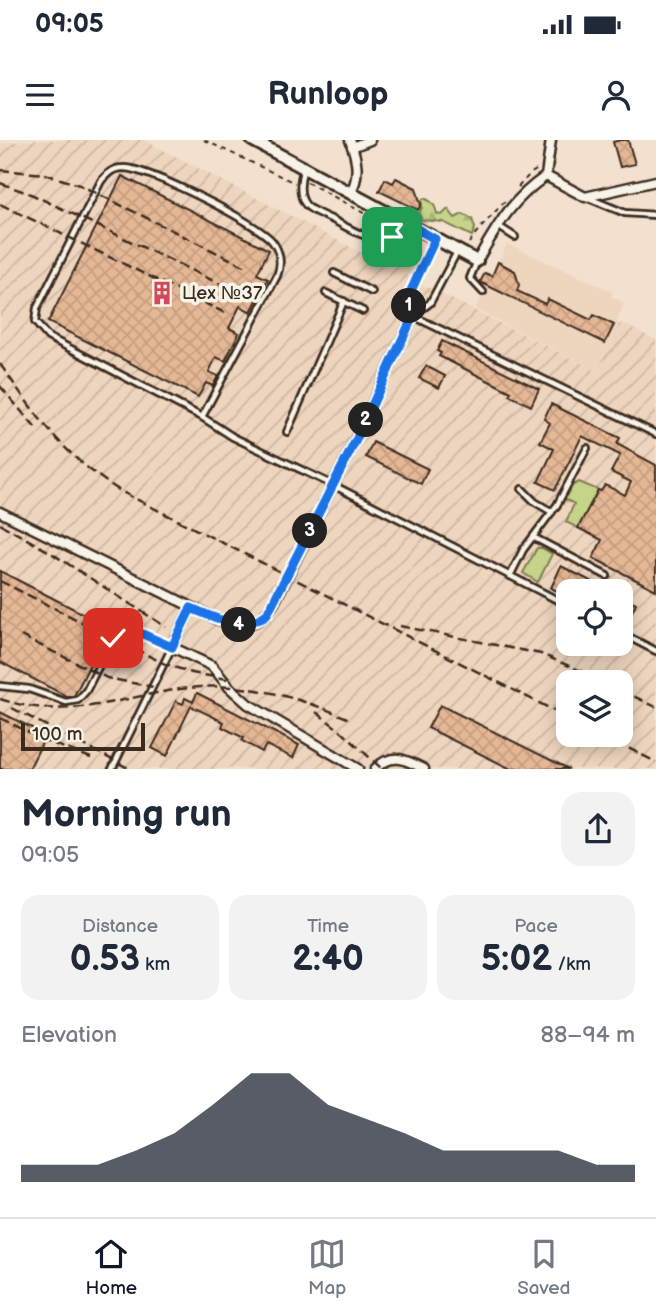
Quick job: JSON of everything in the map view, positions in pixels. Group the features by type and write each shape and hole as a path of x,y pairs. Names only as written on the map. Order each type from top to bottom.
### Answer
{"street":[{"path":"252,140 477,261 517,198 546,176 551,140"},
{"path":"351,193 357,169 351,143 370,140"},
{"path":"546,176 585,197 656,181"},
{"path":"0,512 191,608 239,625 258,621 267,614 333,485 378,405 413,316"},
{"path":"191,608 172,647 212,666 229,687 248,704 358,769"},
{"path":"375,769 383,762 395,758 424,769"}],"lane":[{"path":"202,417 277,276 280,266 279,252 269,238 248,222 144,171 124,167 115,169 108,172 101,181 37,308 35,322 42,332 202,417 233,437 556,599"},
{"path":"304,168 301,183 305,205 364,236 386,238 399,233 408,224"},
{"path":"585,197 625,213 656,215"},
{"path":"498,225 515,237"},
{"path":"435,239 408,300 413,316 656,434"},
{"path":"413,316 427,306 457,251"},
{"path":"477,261 470,278 484,292"},
{"path":"334,274 372,292"},
{"path":"326,293 363,311"},
{"path":"287,432 344,302"},
{"path":"510,576 533,537 552,512 587,448"},
{"path":"522,489 529,498 552,512"},
{"path":"533,537 607,576"},
{"path":"0,686 29,689 66,702 78,700 86,691 120,624 172,647 112,769"},
{"path":"633,639 656,651"}],"path":[{"path":"204,140 297,184 306,182 399,233 407,264"}],"shaded area":[{"path":"36,140 144,140 391,268 395,261 411,268 407,277 597,371 622,323 656,340 656,769 0,769 0,143"},
{"path":"507,244 613,292 611,296 624,303 617,321 619,325 597,371 475,309 487,286 480,282 485,273 492,276"}],"green space":[{"path":"424,198 433,204 437,214 442,215 448,209 455,218 463,214 472,219 475,228 472,236 443,222 422,220 419,214"},
{"path":"579,482 598,490 578,528 566,522 574,504 565,499 573,485"},
{"path":"537,548 552,554 538,582 523,573"}],"building":[{"path":"628,140 635,164 620,167 613,142"},
{"name":"Цех №37","path":"122,176 269,250 257,274 268,279 251,312 240,306 229,328 239,333 225,361 216,357 209,372 218,376 213,386 206,383 198,397 48,322"},
{"path":"396,178 416,188 421,205 418,210 379,191 385,179 393,183"},
{"path":"498,262 515,271 519,285 517,291 545,304 548,299 591,320 594,315 614,325 605,343 480,282 485,273 492,276"},
{"path":"442,341 539,389 531,406 509,395 511,392 439,356 441,353 437,351"},
{"path":"426,366 445,376 439,388 419,378"},
{"path":"551,404 620,438 617,444 656,465 656,590 593,558 602,540 578,528 598,490 601,491 605,485 625,495 631,482 611,472 620,455 582,436 555,490 538,482 554,449 540,442 550,423 544,419"},
{"path":"373,442 428,469 421,484 366,457"},
{"path":"561,566 586,579 556,579 556,590 551,588"},
{"path":"0,571 109,627 74,696 68,697 0,662"},
{"path":"197,693 299,745 293,758 266,745 262,752 242,741 244,738 222,727 224,722 191,706 167,756 152,748 176,701 183,704 185,698 193,702"},
{"path":"440,705 569,769 511,769 428,728"},
{"path":"0,712 46,735 29,769 0,769"}],"railway":[{"path":"0,170 45,174 80,185 246,267"},
{"path":"0,183 33,195 235,291"},
{"path":"0,204 225,313"},
{"path":"0,364 40,419 67,450 122,492 556,711"},
{"path":"0,386 38,431"},
{"path":"0,524 48,551 166,627"},
{"path":"0,581 165,664 192,673 227,679"},
{"path":"400,626 541,654 579,670"},
{"path":"21,636 107,678 153,687"},
{"path":"0,699 28,706 78,708 174,690 220,686 278,694 352,720"},
{"path":"633,696 656,707"},
{"path":"12,708 130,769"},
{"path":"316,712 382,769"},
{"path":"0,718 46,741 91,758"},
{"path":"626,747 656,762"}],"place":[{"name":"Цех №37","path":"162,293"}],"route":[{"path":"113,638 120,624 172,647 191,608 227,623 239,625 258,621 267,614 357,438 413,316 408,306 409,295 435,239 408,224 392,237"}]}
